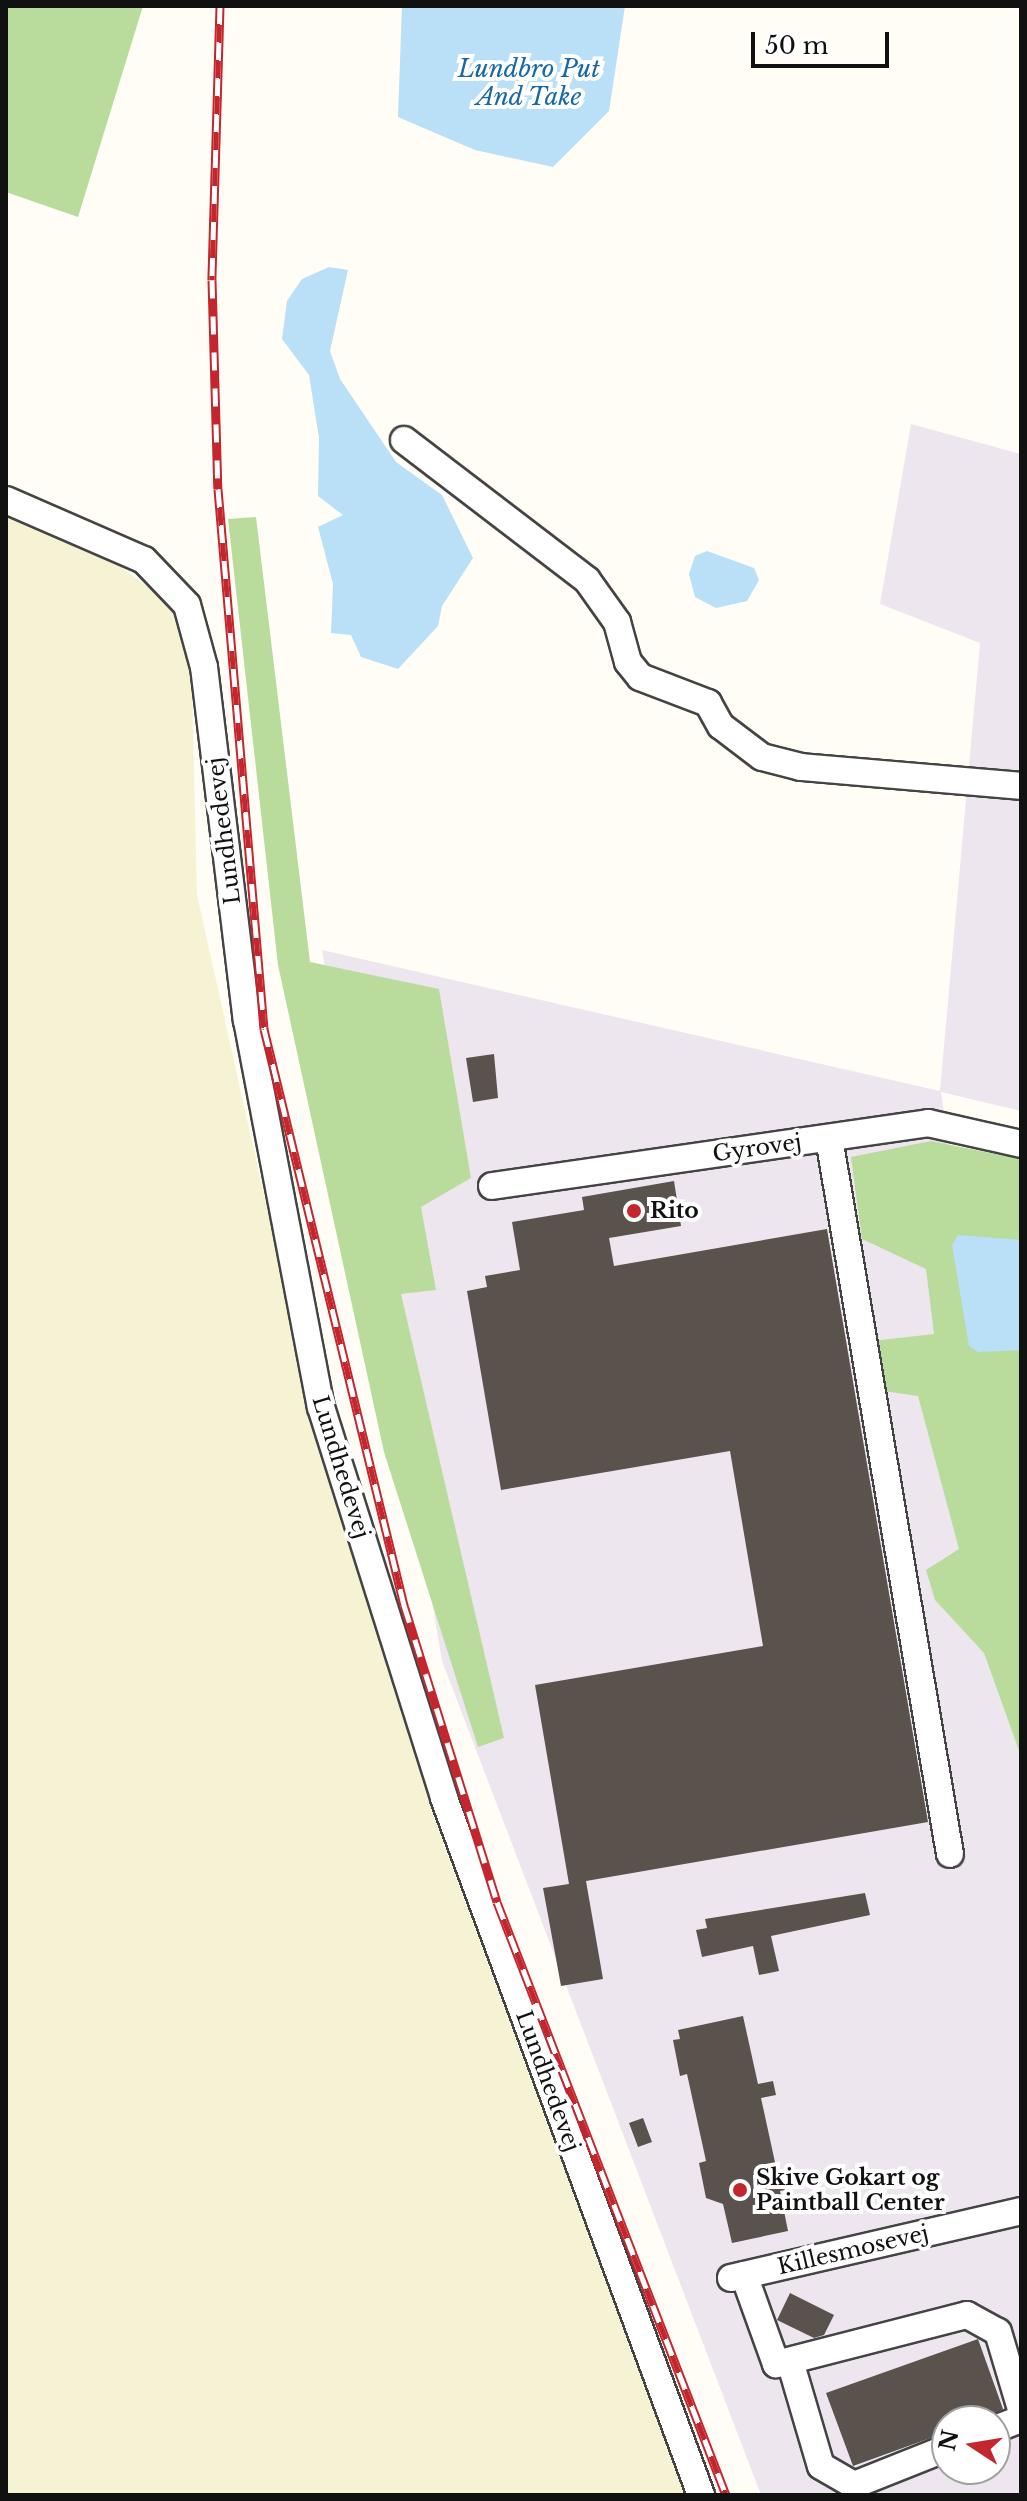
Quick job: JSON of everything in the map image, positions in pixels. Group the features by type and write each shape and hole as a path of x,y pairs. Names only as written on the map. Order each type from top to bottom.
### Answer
{"street":[{"path":"404,440 587,580 617,622 628,662 640,677 708,703 721,726 762,757 801,767 1021,786"},
{"name":"Lundhedevej","path":"6,500 144,560 187,605 204,667 247,1020 321,1407 444,1798 701,2495"},
{"name":"Gyrovej","path":"492,1186 928,1123 1021,1144"},
{"path":"829,1138 950,1854"},
{"name":"Killesmosevej","path":"790,2361 776,2364 737,2276 1021,2211"},
{"path":"931,2454 854,2485 821,2466 790,2361 967,2315 998,2332 1021,2409"}],"shaded area":[{"path":"911,424 1021,454 1021,1111 941,1092 1021,1617 1021,2495 761,2495 442,1661 322,950 940,1091 980,643 880,604"},
{"path":"6,516 116,563 177,610 192,689 197,895 313,1415 433,1815 685,2495 6,2495"}],"green space":[{"path":"6,6 143,6 78,217 6,192"},
{"path":"256,517 310,962 439,989 471,1178 421,1207 436,1290 401,1294 504,1738 478,1747 384,1452 278,965 228,519"},
{"path":"931,1141 1021,1159 1021,1756 984,1653 935,1600 926,1570 959,1549 918,1396 883,1391 872,1341 934,1334 926,1269 862,1239 851,1157"}],"water":[{"name":"Lundbro Put And Take","path":"402,6 625,6 609,111 553,167 475,150 398,117"},
{"path":"329,267 348,270 330,351 340,379 396,462 442,495 473,558 442,606 438,626 398,669 361,657 351,635 331,633 333,584 318,527 343,515 318,496 319,438 309,375 282,339 287,301 302,279"},
{"path":"707,551 754,568 759,580 747,601 716,608 695,597 689,574 695,556"},
{"path":"958,1235 1021,1240 1021,1350 978,1352 969,1346 952,1245"}],"building":[{"path":"494,1054 498,1098 473,1102 466,1058"},
{"path":"674,1181 681,1226 609,1238 614,1266 827,1229 928,1822 586,1881 603,1979 561,1986 543,1888 569,1884 535,1685 763,1646 730,1451 501,1490 467,1291 487,1287 485,1276 520,1270 512,1222 584,1210 582,1197"},
{"path":"865,1893 870,1915 771,1936 779,1971 759,1975 753,1946 702,1957 696,1930 707,1928 705,1919"},
{"path":"743,2016 758,2084 773,2081 776,2095 761,2098 778,2176 793,2173 796,2188 780,2191 788,2231 732,2243 723,2204 706,2198 699,2163 706,2161 687,2074 680,2076 673,2040 680,2039 678,2030"},
{"path":"643,2118 652,2142 638,2147 629,2123"},
{"path":"790,2293 834,2315 824,2335 814,2338 777,2320"},
{"path":"978,2339 1002,2405 931,2405 931,2438 853,2466 826,2393"}],"railway":[{"path":"220,6 212,280 218,489 264,1029 404,1605 497,1902 726,2495"}],"place":[{"name":"Rito","path":"634,1211"},
{"name":"Skive Gokart og Paintball Center","path":"740,2190"}]}
